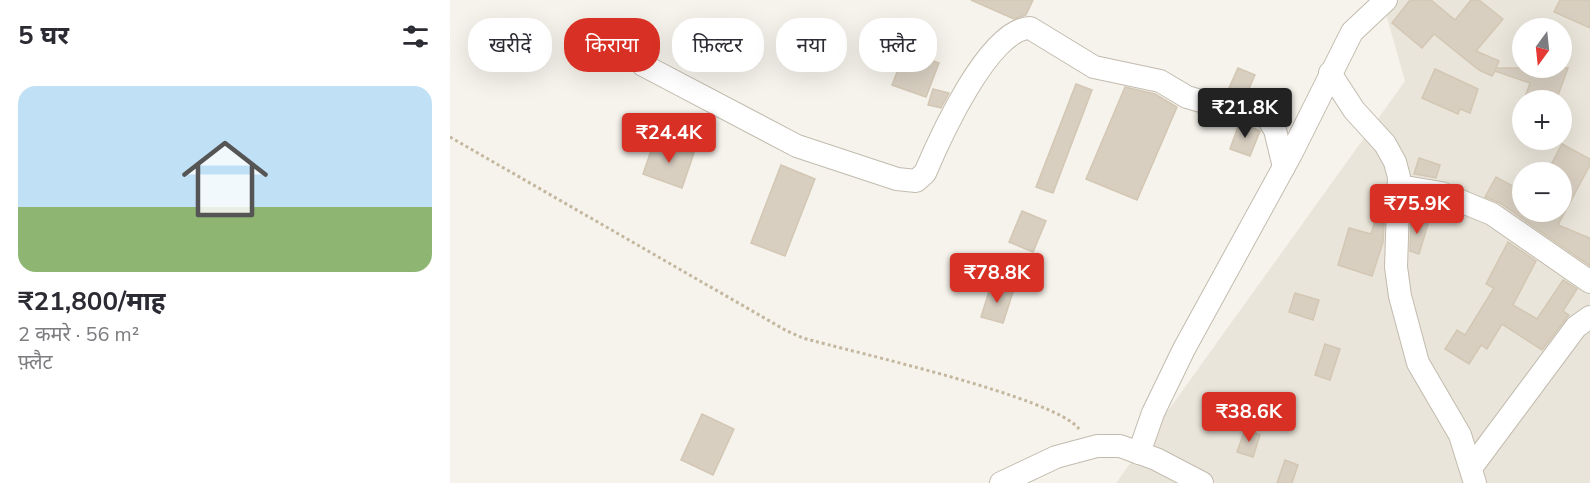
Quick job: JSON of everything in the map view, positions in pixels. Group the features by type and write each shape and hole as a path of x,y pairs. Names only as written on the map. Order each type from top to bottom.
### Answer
{"street":[{"path":"1139,453 1153,413 1184,349 1284,167 1352,32 1386,0"},
{"path":"655,72 797,146 897,179 916,182 925,173 956,105 995,50 1015,33 1030,28 1094,67 1160,81 1187,98 1211,105 1249,107 1264,114 1275,130 1284,167"},
{"path":"1330,74 1354,110 1385,144 1395,162 1399,186 1396,267 1400,296 1418,363 1460,435 1473,476"},
{"path":"1399,186 1441,193 1492,214 1590,282"},
{"path":"1473,476 1576,327 1590,317"},
{"path":"1001,483 1056,458 1097,446 1120,446 1156,459 1202,483"}],"path":[{"path":"450,137 787,331 803,338 1029,400 1067,419 1077,426 1084,439 1097,446"}],"shaded area":[{"path":"1382,0 1590,0 1590,483 1116,483 1405,81"}],"building":[{"path":"971,0 1033,0 1026,15 1014,19"},
{"path":"1410,0 1431,0 1455,20 1471,0 1479,0 1503,19 1476,51 1499,61 1496,68 1512,68 1512,77 1495,71 1492,76 1479,70 1434,34 1422,48 1392,23"},
{"path":"1560,0 1590,0 1590,28 1572,18 1554,12"},
{"path":"1238,68 1255,75 1247,93 1229,88"},
{"path":"1435,69 1478,89 1470,113 1460,109 1458,114 1422,98"},
{"path":"897,72 936,72 926,97 892,85"},
{"path":"1515,78 1564,78 1560,90 1528,90 1530,83"},
{"path":"1076,84 1092,90 1053,193 1036,187"},
{"path":"1125,87 1155,94 1177,107 1137,200 1086,179"},
{"path":"933,89 949,93 941,108 928,105"},
{"path":"1240,121 1260,131 1250,156 1230,149"},
{"path":"655,139 694,153 682,188 643,174"},
{"path":"1572,149 1590,159 1590,165 1572,199 1572,162 1552,162 1559,150"},
{"path":"1419,158 1440,165 1436,178 1414,174"},
{"path":"781,165 815,179 785,256 751,243"},
{"path":"1496,177 1512,186 1512,211 1485,197"},
{"path":"1022,211 1046,221 1033,252 1009,242"},
{"path":"1411,219 1428,224 1419,254 1410,251"},
{"path":"1375,221 1384,224 1383,242 1372,276 1338,265 1349,228 1371,234"},
{"path":"1527,222 1560,222 1558,225 1590,238 1590,266"},
{"path":"1508,242 1536,261 1513,305 1537,319 1563,280 1577,289 1563,311 1569,315 1542,350 1502,324 1487,349 1481,345 1469,364 1445,349 1457,330 1465,335 1494,288 1486,284"},
{"path":"991,285 1013,292 1003,323 981,317"},
{"path":"1295,293 1319,300 1313,320 1289,312"},
{"path":"1325,344 1340,349 1330,380 1315,375"},
{"path":"702,414 734,429 713,475 681,460"},
{"path":"1245,429 1260,435 1253,457 1237,452"},
{"path":"1285,460 1298,465 1292,483 1277,483"}]}
